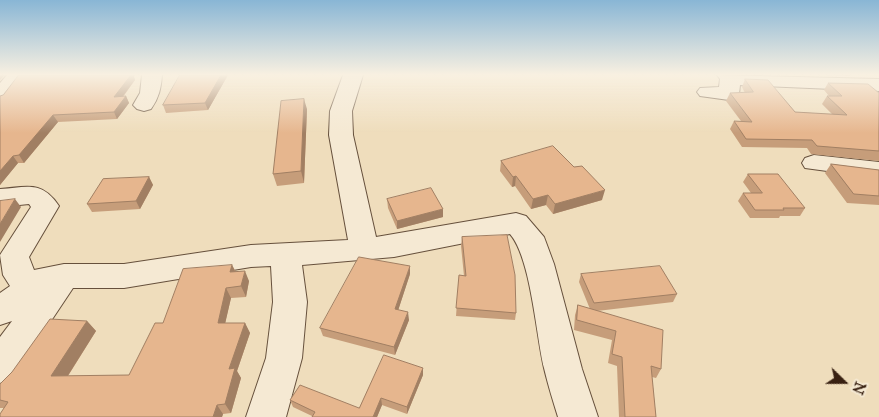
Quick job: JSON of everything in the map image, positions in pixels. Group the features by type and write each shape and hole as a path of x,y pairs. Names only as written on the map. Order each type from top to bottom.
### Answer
{"street":[{"path":"144,105 149,94"},
{"path":"346,94 340,111 341,135 364,249"},
{"path":"814,163 879,170"},
{"path":"0,198 36,196 46,206 14,258 19,275 27,284"},
{"path":"27,284 64,276 124,276 222,259 394,246 516,223 529,237 539,264 563,369 578,417"},
{"path":"266,417 285,349 290,302 285,254"},
{"path":"0,366 64,276"},
{"path":"0,311 24,293 27,284"}],"building":[{"path":"169,94 210,94 205,103 163,105"},
{"path":"731,94 780,94 795,112 847,115 827,96 879,94 879,151 817,146 812,140 746,139 734,121 752,122"},
{"path":"0,96 126,96 114,112 53,115 19,155 13,156 0,171"},
{"path":"304,99 301,171 273,174 281,101"},
{"path":"553,146 574,167 582,166 605,190 555,204 548,195 533,199 516,176 513,177 501,161"},
{"path":"831,164 879,170 879,196 854,194"},
{"path":"748,174 778,174 805,208 755,210 743,193 762,193"},
{"path":"149,177 136,201 87,204 103,179"},
{"path":"431,188 443,209 397,221 387,199"},
{"path":"15,199 0,224 0,201"},
{"path":"507,235 515,275 516,313 456,308 459,275 466,276 462,237"},
{"path":"359,257 410,266 395,309 408,312 394,347 320,328"},
{"path":"232,265 230,272 245,271 241,286 226,288 218,323 245,323 229,369 235,368 225,404 217,405 213,417 0,417 8,402 0,400 0,384 12,372 50,319 87,321 51,376 129,375 155,323 163,323 183,269"},
{"path":"660,266 677,294 594,303 581,274"},
{"path":"578,305 663,330 661,369 651,366 656,417 625,417 622,357 612,354 616,331 577,320"},
{"path":"384,355 423,368 407,407 381,398 373,417 312,417 315,412 290,400 300,385 359,408"}]}
